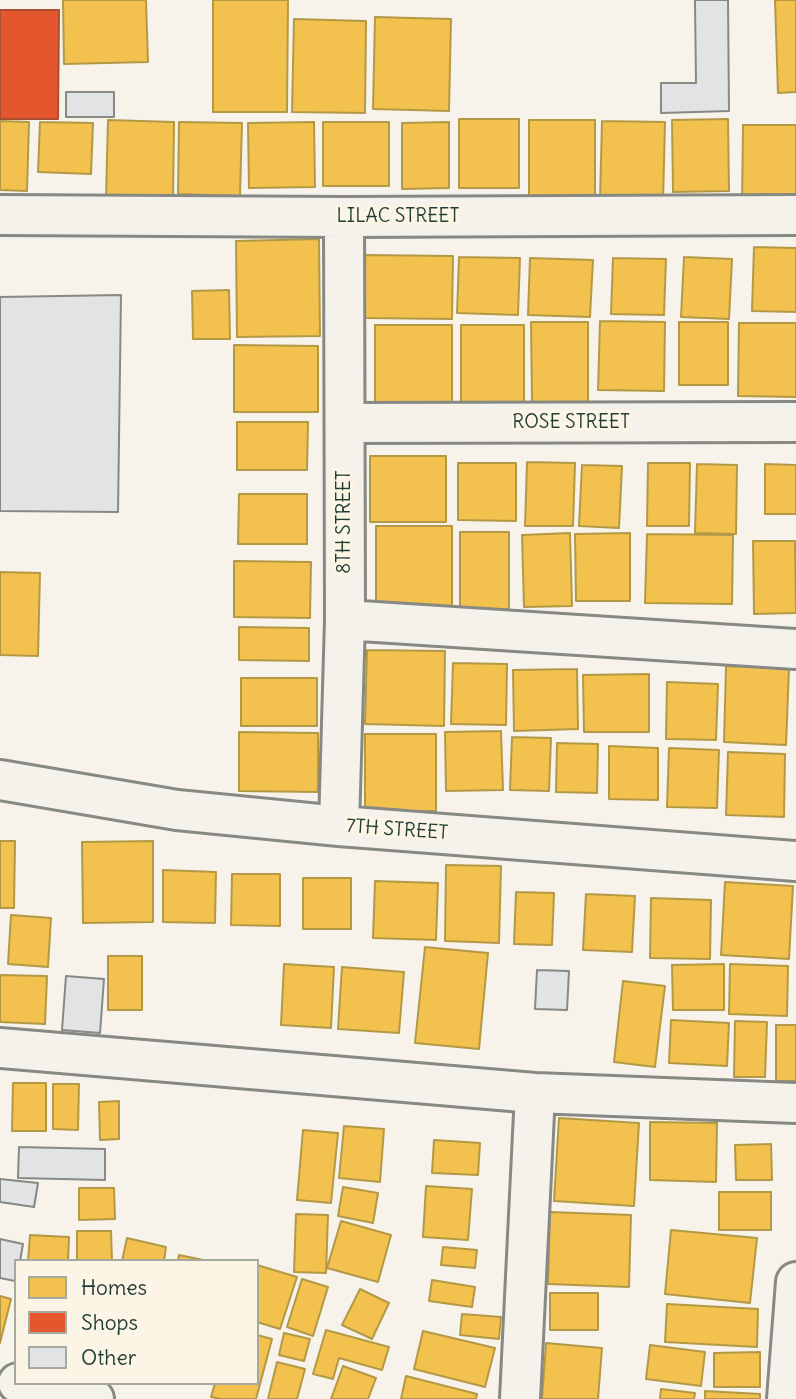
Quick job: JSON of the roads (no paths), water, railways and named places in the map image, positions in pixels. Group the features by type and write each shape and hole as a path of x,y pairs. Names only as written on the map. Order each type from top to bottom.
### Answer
{"street":[{"name":"LILAC STREET","path":"0,215 344,218 796,215"},
{"name":"8TH STREET","path":"339,826 345,620 344,218"},
{"name":"ROSE STREET","path":"346,423 796,422"},
{"path":"345,620 796,649"},
{"name":"7TH STREET","path":"0,780 177,810 339,826 796,860"},
{"path":"0,1048 535,1093 796,1103"},
{"path":"520,1399 535,1093"},
{"path":"787,1399 796,1282"},
{"path":"27,1385 94,1399"}]}
